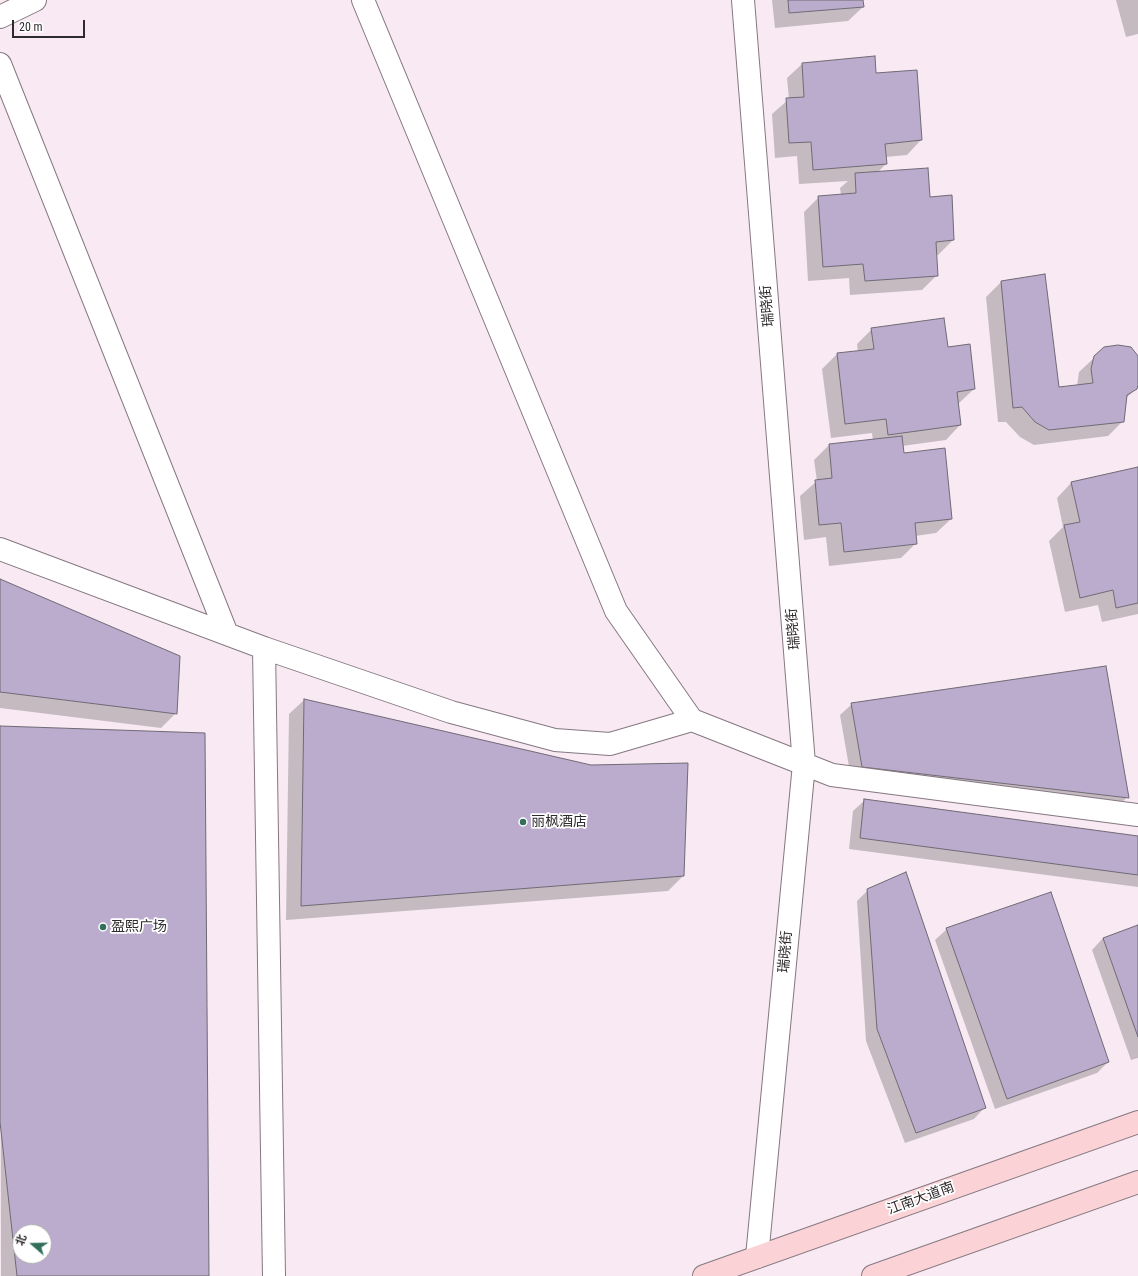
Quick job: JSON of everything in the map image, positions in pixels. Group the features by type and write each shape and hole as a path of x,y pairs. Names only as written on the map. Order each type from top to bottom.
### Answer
{"main road":[{"name":"江南大道南","path":"704,1276 1138,1122"},
{"path":"874,1276 1138,1182"}],"street":[{"path":"0,18 35,0"},
{"path":"363,0 616,611 692,720 832,775 1138,815"},
{"name":"瑞晓街","path":"743,0 804,764 758,1257"},
{"path":"0,64 227,634"},
{"path":"0,549 264,648 451,712 555,740 610,744 692,720"},
{"path":"264,648 274,1276"}],"building":[{"path":"788,0 863,0 864,7 789,13"},
{"path":"875,56 876,73 917,70 922,140 885,144 887,164 813,170 811,142 789,143 786,98 804,97 802,63"},
{"path":"928,168 930,197 952,195 954,240 936,242 938,276 865,281 863,264 823,267 818,196 856,193 855,173"},
{"path":"1045,274 1059,387 1093,383 1091,369 1094,356 1104,347 1118,345 1131,347 1138,356 1138,385 1137,389 1127,395 1124,422 1049,430 1035,422 1022,407 1013,408 1001,281"},
{"path":"944,318 948,347 970,344 975,389 957,392 961,425 888,435 886,419 845,424 837,353 874,349 871,328"},
{"path":"902,436 904,453 945,448 952,519 915,523 917,544 844,552 841,523 819,525 815,480 832,478 829,444"},
{"path":"1138,467 1138,603 1116,608 1113,590 1080,598 1064,525 1080,522 1071,482"},
{"path":"0,579 180,656 177,714 0,692"},
{"path":"1106,666 1129,798 862,767 851,703"},
{"path":"304,699 591,765 688,763 684,876 301,906"},
{"name":"盈熙广场","path":"0,726 205,733 209,1276 17,1276 16,1264 52,1264 52,1224 12,1224 12,1231 0,1122"},
{"path":"864,799 1138,836 1138,875 860,838"},
{"path":"906,872 986,1108 916,1133 877,1029 867,889"},
{"path":"1051,892 1109,1062 1007,1099 946,928"},
{"path":"1138,925 1138,1037 1103,938"}],"place":[{"name":"丽枫酒店","path":"523,822"},
{"name":"盈熙广场","path":"103,927"}]}
